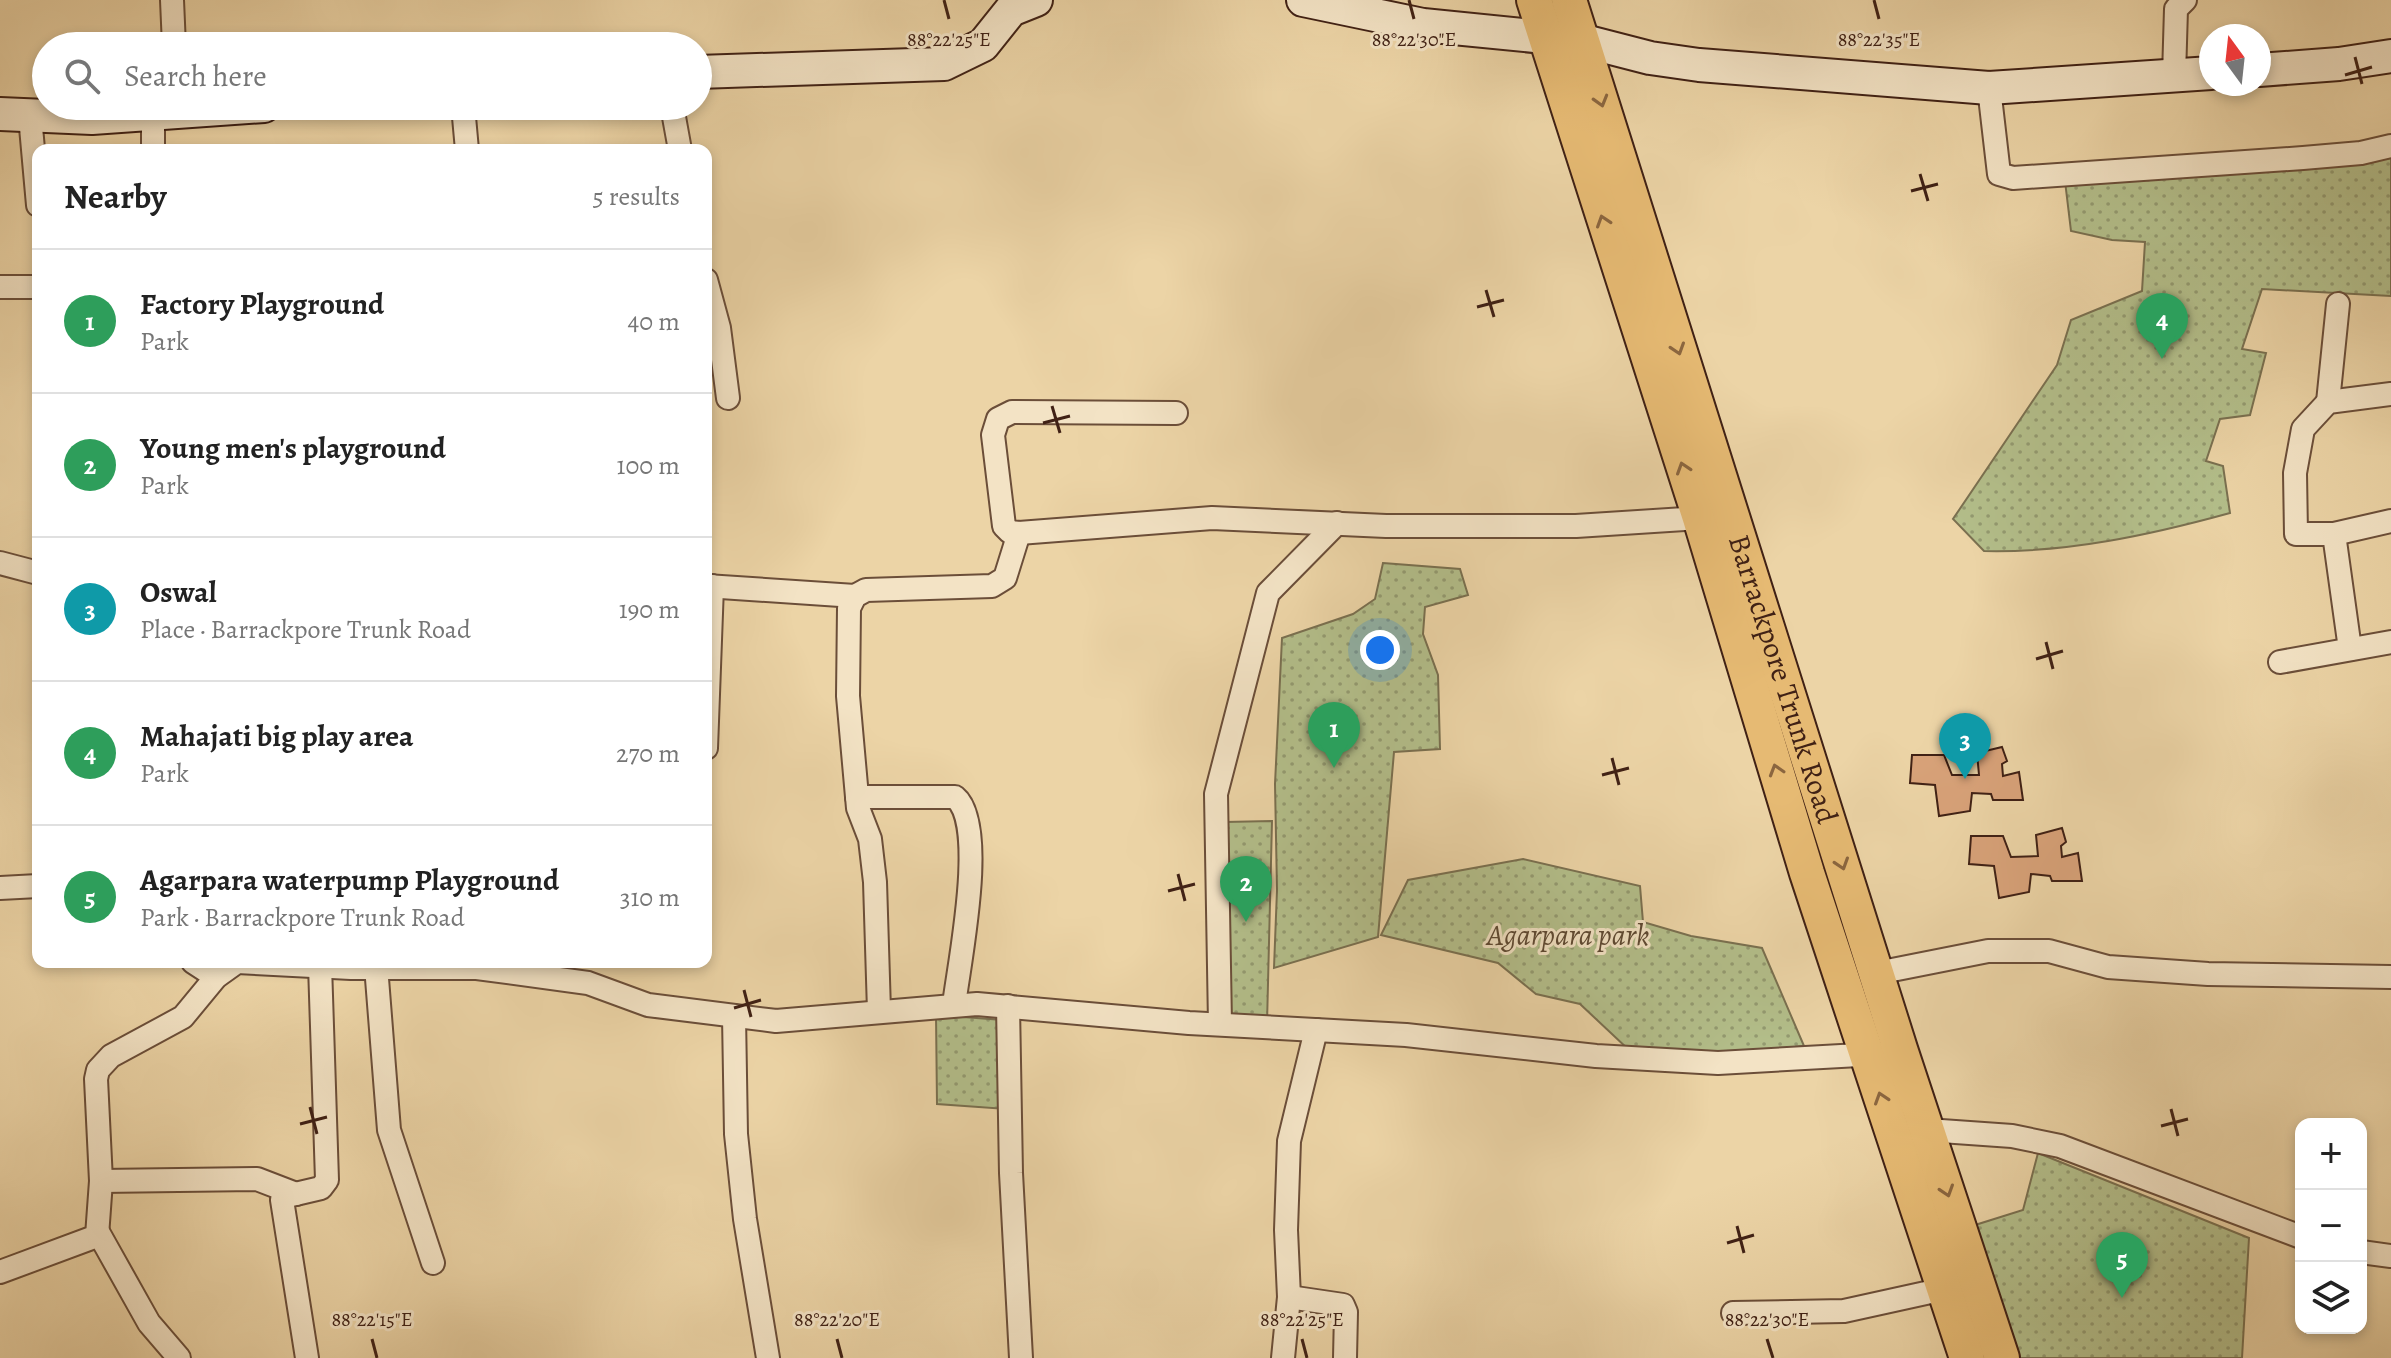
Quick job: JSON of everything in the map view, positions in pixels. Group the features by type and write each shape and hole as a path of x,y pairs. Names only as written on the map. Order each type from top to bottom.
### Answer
{"main road":[{"name":"Barrackpore Trunk Road","path":"1534,0 1700,518 1807,873 1967,1358"},
{"name":"Barrackpore Trunk Road","path":"1569,0 1900,1049 2002,1358"}],"street":[{"path":"172,0 173,32"},
{"path":"712,72 944,64 983,45 1011,10 1036,0"},
{"path":"1303,0 1423,25 1584,41 1650,58 1699,65 1989,88 2199,74"},
{"path":"2174,76 2176,9 2185,0"},
{"path":"2271,69 2391,56"},
{"path":"1989,88 1999,174 2013,178 2303,158 2361,153 2391,146"},
{"path":"15,115 32,182"},
{"path":"155,144 165,120"},
{"path":"464,120 466,144"},
{"path":"675,120 679,144"},
{"path":"0,287 32,287"},
{"path":"712,302 719,328 728,398"},
{"path":"2338,304 2328,402 2303,429 2295,473 2296,534 2334,534 2391,521"},
{"path":"2328,402 2391,394"},
{"path":"1176,413 1012,412 998,419 993,435 1004,526 1010,532 1019,533 1212,518 1386,526 1576,526 1700,518"},
{"path":"1220,1024 1216,794 1268,593 1337,523"},
{"path":"712,586 855,596 866,590 992,586 1005,578 1019,533"},
{"path":"2334,534 2350,649"},
{"path":"0,563 32,571"},
{"path":"855,596 849,608 848,696 858,808 870,839 875,882 879,1011"},
{"path":"2280,662 2391,642"},
{"path":"857,797 955,797 962,802 968,815 971,836 968,900 954,1005"},
{"path":"0,888 32,886"},
{"path":"1877,973 1988,951 2049,951 2108,967 2208,974 2391,977"},
{"path":"202,968 216,977"},
{"path":"0,1272 97,1236 101,1181 98,1070 111,1056 183,1017 216,977 229,968"},
{"path":"307,1358 282,1200 321,1188 327,1180 320,968"},
{"path":"376,968 389,1130 433,1263"},
{"path":"495,968 588,983 648,1005 776,1021 954,1005 1008,1006 1220,1024 1406,1035 1596,1056 1718,1063 1867,1057 1900,1049"},
{"path":"1008,1006 1017,1358"},
{"path":"734,1016 736,1134 745,1219 768,1358"},
{"path":"1283,1358 1289,1297 1286,1230 1289,1141 1316,1030"},
{"path":"1927,1130 2012,1136 2060,1146 2295,1235"},
{"path":"101,1181 257,1179 296,1194"},
{"path":"98,1232 149,1323 179,1358"},
{"path":"2367,1253 2391,1256"},
{"path":"1733,1313 1844,1311 1944,1289"},
{"path":"1289,1297 1343,1305 1346,1312 1345,1358"}],"green space":[{"path":"2391,158 2391,296 2262,289 2242,349 2266,353 2250,415 2220,419 2206,461 2223,466 2230,513 2108,541 2015,551 1984,551 1953,519 2057,365 2071,320 2142,291 2145,242 2112,240 2071,231 2065,181"},
{"path":"1383,563 1460,569 1468,595 1425,607 1423,634 1438,675 1440,749 1394,752 1378,937 1274,968 1277,890 1275,784 1282,638 1353,614 1375,599"},
{"path":"1272,821 1267,1024 1220,1022 1225,822"},
{"name":"Agarpara park","path":"1523,859 1640,886 1643,922 1691,936 1762,948 1804,1046 1717,1055 1629,1050 1580,1004 1536,994 1498,963 1381,935 1408,880"},
{"path":"936,1015 1003,1020 1006,1109 937,1104"},
{"path":"2038,1153 2249,1238 2242,1358 2020,1358 1972,1226 2023,1210"}],"building":[{"path":"2002,747 2007,761 2002,764 2003,776 2019,772 2023,800 1993,800 1991,794 1972,793 1970,811 1939,816 1935,785 1910,783 1912,755 1944,755 1952,775 1979,775 1977,753"},
{"path":"2062,828 2066,842 2061,846 2062,857 2078,853 2082,881 2052,881 2050,876 2031,874 2029,892 1999,898 1994,866 1969,864 1971,836 2003,836 2011,857 2038,856 2036,835"}],"place":[{"name":"Mahajati big play area","path":"2162,359"},
{"name":"Factory Playground","path":"1334,768"},
{"name":"Oswal","path":"1965,779"},
{"name":"Young men's playground","path":"1246,922"},
{"name":"Agarpara waterpump Playground","path":"2122,1298"}]}
